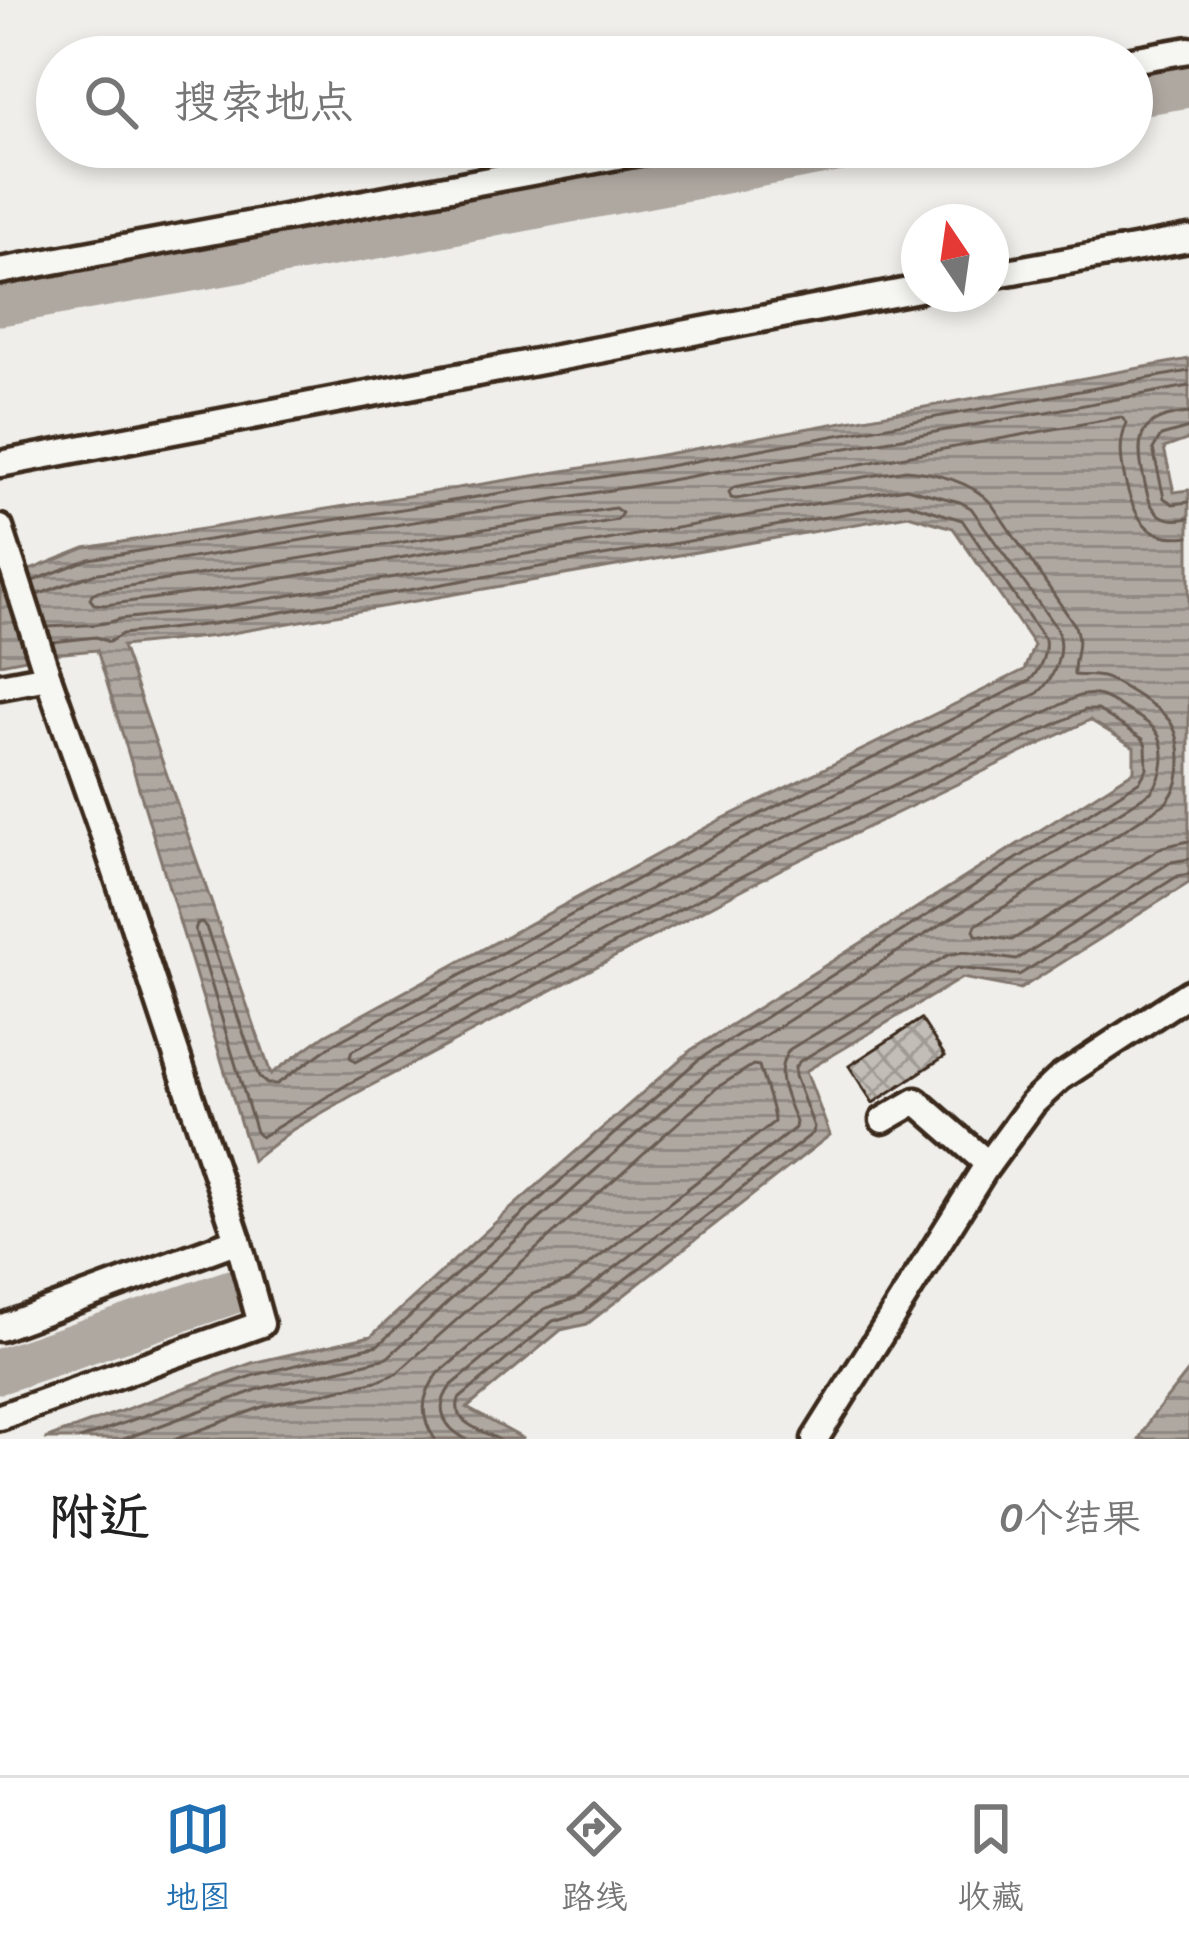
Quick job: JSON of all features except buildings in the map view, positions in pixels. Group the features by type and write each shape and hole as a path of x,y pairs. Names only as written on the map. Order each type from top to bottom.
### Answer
{"street":[{"path":"1153,56 1189,50"},
{"path":"0,271 554,168"},
{"path":"1009,272 1189,239"},
{"path":"0,464 901,292"},
{"path":"0,528 238,1240 260,1324 0,1417"},
{"path":"0,686 48,677"},
{"path":"815,1439 988,1164 1034,1103 1060,1078 1189,993"},
{"path":"883,1120 916,1101 988,1164"},
{"path":"0,1328 238,1240"}],"water":[{"path":"1189,359 1189,439 1164,448 1174,492 1189,490 1189,883 1020,989 962,978 806,1071 830,1135 587,1324 561,1330 467,1408 524,1439 45,1439 252,1363 371,1336 691,1050 1134,771 1134,747 1090,720 783,868 353,1095 292,1130 252,1161 97,650 0,664 0,574 33,569 85,548 650,457","holes":["908,515 953,528 1034,645 1024,670 718,821 325,1035 271,1074 122,646 215,636"]},
{"path":"1189,1370 1189,1439 1139,1439 1151,1418"}],"waterway":[{"path":"1153,91 1189,85"},
{"path":"0,303 740,168"},
{"path":"0,1371 231,1292"}]}
